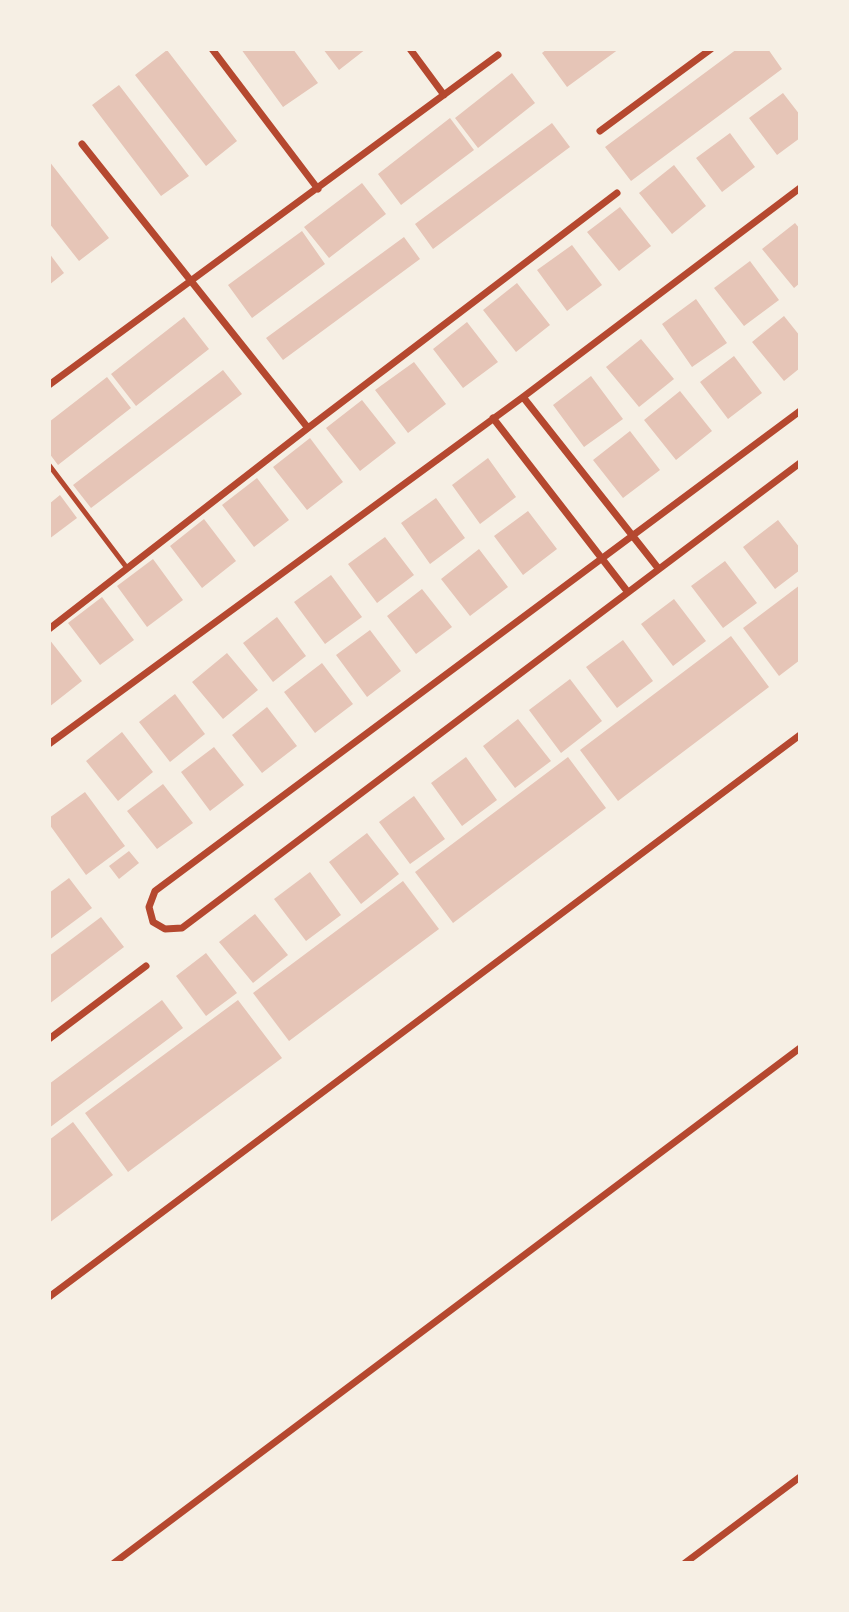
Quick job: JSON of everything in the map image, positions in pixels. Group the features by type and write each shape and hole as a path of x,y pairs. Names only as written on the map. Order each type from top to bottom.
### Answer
{"street":[{"path":"212,49 318,189"},
{"path":"410,49 444,95"},
{"path":"600,131 711,49"},
{"path":"49,371 52,383 498,55"},
{"path":"82,144 308,428"},
{"path":"49,744 523,397 800,188"},
{"path":"49,629 617,193"},
{"path":"523,397 658,568"},
{"path":"800,411 155,891 149,907 153,922 165,929 183,928 800,463"},
{"path":"493,418 627,591"},
{"path":"49,1297 800,735"},
{"path":"49,1039 146,966"},
{"path":"114,1563 800,1048"},
{"path":"685,1563 800,1477"}],"lane":[{"path":"49,465 127,568"}],"building":[{"path":"241,49 293,49 318,83 283,107"},
{"path":"323,49 366,49 339,70"},
{"path":"547,49 619,49 567,87 542,53"},
{"path":"737,49 768,49 782,69 631,181 605,147"},
{"path":"167,50 237,141 206,166 135,75"},
{"path":"512,73 535,103 478,148 455,118"},
{"path":"119,85 189,176 161,196 92,105"},
{"path":"783,93 800,115 800,138 777,155 749,118"},
{"path":"450,118 474,150 401,205 378,174"},
{"path":"552,123 570,147 433,249 415,224"},
{"path":"730,133 755,167 722,192 696,158"},
{"path":"49,161 109,238 79,261 49,223"},
{"path":"674,165 706,206 672,234 639,193"},
{"path":"362,183 386,214 329,258 304,227"},
{"path":"620,207 651,246 619,271 587,232"},
{"path":"795,223 800,229 800,283 794,288 762,249"},
{"path":"302,231 325,264 252,318 228,285"},
{"path":"404,237 420,259 283,360 266,338"},
{"path":"572,245 602,285 567,311 537,270"},
{"path":"49,253 64,273 49,285"},
{"path":"750,261 779,300 744,326 714,288"},
{"path":"517,283 550,325 516,352 483,310"},
{"path":"696,299 727,343 692,367 662,324"},
{"path":"784,316 800,336 800,368 784,381 752,342"},
{"path":"184,317 209,349 136,406 111,374"},
{"path":"467,322 498,362 463,388 433,349"},
{"path":"641,339 674,379 639,407 606,367"},
{"path":"734,356 762,393 728,419 700,382"},
{"path":"414,362 446,404 408,433 375,390"},
{"path":"223,370 242,394 91,508 73,485"},
{"path":"591,376 623,419 584,447 553,405"},
{"path":"107,377 131,408 58,465 49,453 49,422"},
{"path":"680,391 712,431 676,460 644,420"},
{"path":"362,400 396,443 360,471 326,428"},
{"path":"630,431 660,470 623,498 593,460"},
{"path":"310,438 343,482 307,510 273,467"},
{"path":"488,458 516,497 480,524 452,485"},
{"path":"257,478 289,520 254,547 222,505"},
{"path":"60,495 77,518 49,539 49,504"},
{"path":"436,498 465,538 430,564 401,523"},
{"path":"528,511 557,549 523,575 494,536"},
{"path":"204,519 236,561 202,588 170,546"},
{"path":"778,520 800,548 800,570 775,589 743,547"},
{"path":"385,537 414,575 377,603 348,564"},
{"path":"479,549 508,587 470,616 441,579"},
{"path":"153,559 183,600 147,627 117,586"},
{"path":"725,561 757,603 723,628 691,586"},
{"path":"331,575 362,617 325,644 294,602"},
{"path":"800,585 800,660 779,676 743,628"},
{"path":"422,589 452,627 416,654 387,616"},
{"path":"102,597 134,640 100,665 68,623"},
{"path":"674,599 706,641 673,666 641,624"},
{"path":"277,617 306,656 273,682 243,643"},
{"path":"370,630 401,671 367,697 336,655"},
{"path":"731,636 769,687 618,801 580,750"},
{"path":"49,639 82,681 49,707"},
{"path":"623,640 653,681 617,708 586,667"},
{"path":"227,653 258,690 223,719 192,682"},
{"path":"322,663 353,704 315,733 284,692"},
{"path":"570,679 602,721 561,753 529,710"},
{"path":"175,694 205,734 170,762 139,722"},
{"path":"267,707 297,746 262,773 232,735"},
{"path":"518,719 551,761 515,788 483,746"},
{"path":"122,732 153,772 118,801 86,761"},
{"path":"214,747 244,785 210,811 181,772"},
{"path":"466,757 497,800 462,826 431,783"},
{"path":"568,757 606,808 453,923 415,872"},
{"path":"163,784 193,823 157,849 127,811"},
{"path":"85,792 125,846 86,875 49,824 49,818"},
{"path":"414,796 445,839 410,864 379,822"},
{"path":"367,833 399,874 361,904 329,862"},
{"path":"129,851 139,863 119,879 109,866"},
{"path":"310,872 341,915 306,941 274,899"},
{"path":"69,878 92,908 49,940 49,893"},
{"path":"403,881 439,929 289,1041 253,993"},
{"path":"255,914 288,955 253,983 219,942"},
{"path":"101,917 124,947 49,1004 49,956"},
{"path":"206,953 237,993 206,1016 176,976"},
{"path":"162,1000 183,1028 49,1128 49,1084"},
{"path":"238,1000 282,1058 128,1172 85,1113"},
{"path":"73,1122 113,1175 49,1223 49,1140"}]}
